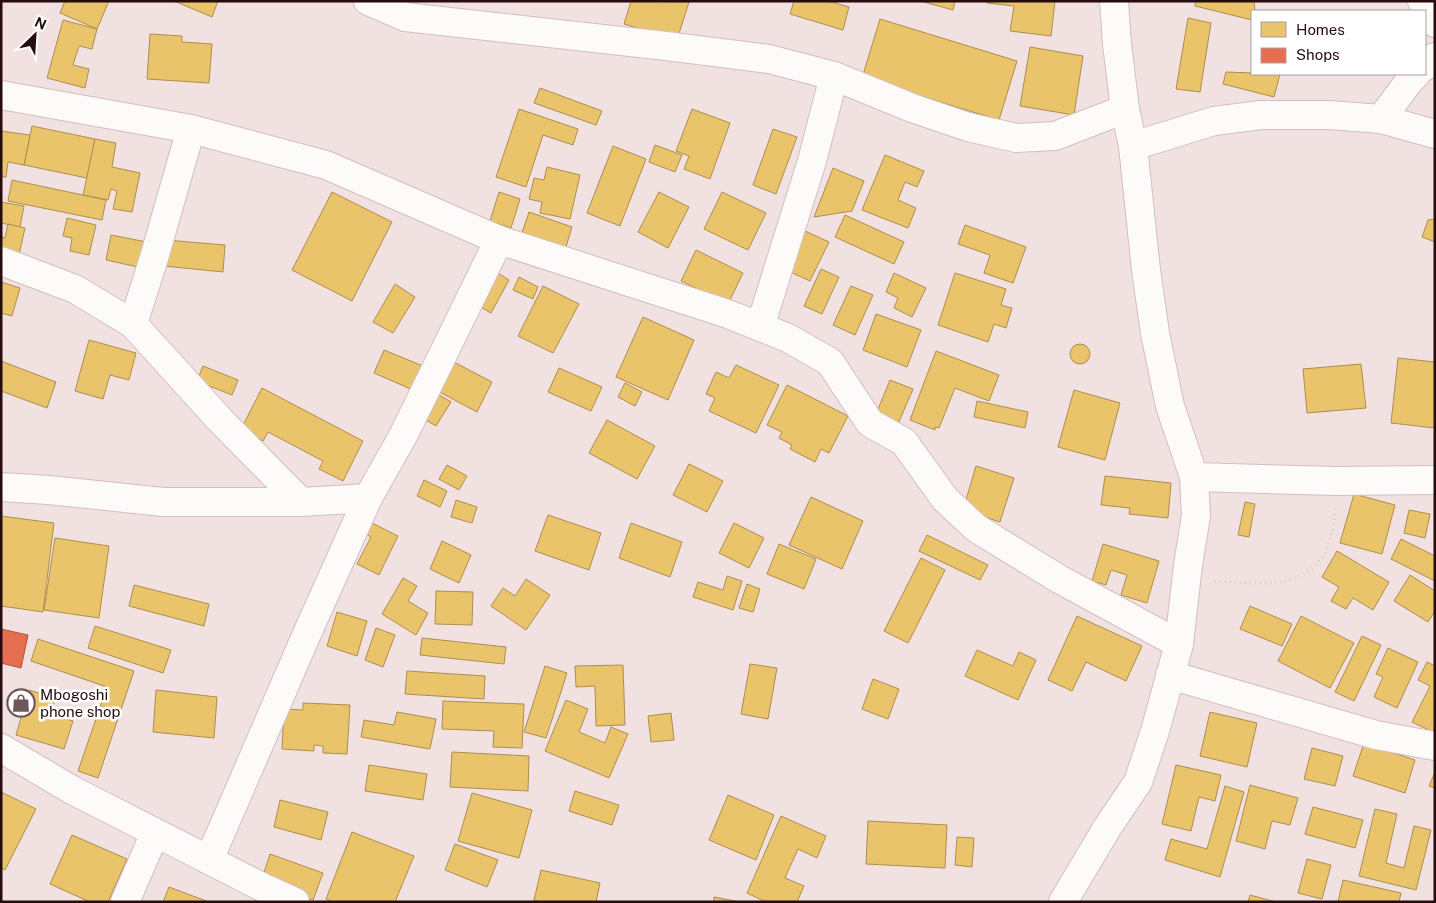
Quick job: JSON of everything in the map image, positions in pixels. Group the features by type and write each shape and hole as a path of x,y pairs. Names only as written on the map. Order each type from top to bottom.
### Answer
{"street":[{"path":"368,1 405,17 769,59 834,76 912,108 968,126 1016,138 1055,136 1125,109"},
{"path":"1063,902 1107,828 1138,782 1155,731 1179,644 1196,516 1194,477 1170,406 1155,333 1146,270 1133,146 1125,109 1114,1"},
{"path":"1422,1 1435,23"},
{"path":"1381,119 1415,75"},
{"path":"760,327 812,161 834,76"},
{"path":"1,95 191,129 326,165 499,240 728,314 788,338 830,362 870,423 904,442 945,499 976,528 1059,579 1179,644"},
{"path":"1133,146 1214,121 1261,115 1329,115 1381,119 1435,134"},
{"path":"133,324 191,129"},
{"path":"209,860 368,498 404,434 499,240"},
{"path":"1,261 75,289 133,324 221,421 301,502"},
{"path":"1194,477 1336,481 1435,480"},
{"path":"1,486 163,502 301,502 368,498"},
{"path":"1170,676 1376,735 1435,746"},
{"path":"1,748 72,790 295,902"},
{"path":"125,902 155,833"}],"path":[{"path":"1186,581 1275,582 1298,576 1315,568 1326,553 1332,535 1336,481"}],"building: Homes":[{"path":"65,1 109,1 97,29 60,13"},
{"path":"174,1 218,1 212,17"},
{"path":"631,1 689,2 677,40 624,24"},
{"path":"794,1 828,1 849,7 843,30 790,14"},
{"path":"920,1 955,1 953,10"},
{"path":"987,1 1055,1 1051,36 1010,31 1014,6 987,3"},
{"path":"1195,1 1254,1 1255,10 1251,10 1251,20 1195,6"},
{"path":"1188,18 1211,23 1200,92 1176,89"},
{"path":"880,19 1017,61 999,120 862,78"},
{"path":"63,20 97,29 92,49 79,46 73,65 89,69 85,88 47,78"},
{"path":"150,34 182,36 182,42 212,44 209,83 147,79"},
{"path":"1030,47 1083,56 1074,115 1020,106"},
{"path":"1226,72 1251,73 1251,75 1280,75 1274,97 1223,84"},
{"path":"540,88 602,111 596,125 534,103"},
{"path":"519,109 578,129 573,145 543,135 526,187 496,177"},
{"path":"692,109 730,123 710,179 684,169 689,156 676,151"},
{"path":"32,126 95,139 87,178 24,165"},
{"path":"773,129 797,137 776,194 753,185"},
{"path":"1,131 30,135 24,165 8,162 6,177 1,177"},
{"path":"95,139 116,143 112,167 140,173 132,212 113,209 117,191 111,189 108,200 83,195"},
{"path":"655,145 682,155 675,172 649,162"},
{"path":"613,146 646,159 620,226 587,213"},
{"path":"885,155 924,171 917,187 905,182 898,200 916,208 908,228 862,210"},
{"path":"547,167 580,175 570,219 540,213 542,202 529,199 534,178 544,180"},
{"path":"833,168 864,181 852,211 814,217"},
{"path":"12,180 106,200 102,220 8,201"},
{"path":"332,192 392,222 352,301 292,270"},
{"path":"499,192 520,199 511,228 490,221"},
{"path":"659,192 689,207 668,248 638,232"},
{"path":"722,192 766,213 748,250 704,229"},
{"path":"1,202 24,206 20,227 1,223"},
{"path":"529,212 572,227 566,247 522,233"},
{"path":"845,215 904,242 894,264 835,237"},
{"path":"67,218 96,225 89,255 70,251 72,238 63,236"},
{"path":"1435,219 1435,242 1422,237 1428,220"},
{"path":"8,224 25,228 19,255 1,251 1,237 5,238"},
{"path":"965,225 1026,247 1013,283 984,273 990,255 958,244"},
{"path":"805,231 829,242 810,281 786,270"},
{"path":"111,235 152,243 147,269 106,260"},
{"path":"166,240 225,245 223,272 164,266"},
{"path":"696,250 743,273 728,304 681,281"},
{"path":"821,269 839,277 822,314 804,306"},
{"path":"493,270 509,280 491,313 475,304"},
{"path":"894,273 926,288 912,317 894,308 898,298 886,292"},
{"path":"955,273 1006,289 1001,305 1012,308 1006,328 994,324 988,342 938,325"},
{"path":"519,277 538,287 533,299 513,290"},
{"path":"1,282 20,288 12,316 1,313"},
{"path":"395,284 415,297 393,333 373,322"},
{"path":"543,286 579,304 553,353 518,336"},
{"path":"851,286 873,295 855,335 833,325"},
{"path":"876,314 921,330 907,367 863,350"},
{"path":"643,317 694,340 668,400 616,377"},
{"path":"89,340 136,353 129,380 110,375 103,399 75,391"},
{"path":"1076,344 1084,344 1090,350 1090,358 1084,364 1076,364 1070,358 1070,350"},
{"path":"384,350 423,366 413,390 374,373"},
{"path":"936,351 999,375 989,401 955,388 939,428 935,427 935,430 910,420"},
{"path":"1398,358 1435,362 1435,428 1391,423"},
{"path":"450,360 492,382 477,412 434,389"},
{"path":"1,361 56,382 47,408 1,391"},
{"path":"1361,364 1366,408 1307,413 1303,369"},
{"path":"736,365 779,385 756,433 709,411 715,398 706,394 716,372 729,378"},
{"path":"203,366 238,380 232,395 197,381"},
{"path":"559,368 602,387 591,411 548,392"},
{"path":"890,380 913,389 898,424 876,414"},
{"path":"625,383 642,392 635,406 618,397"},
{"path":"787,385 848,416 829,453 821,449 815,462 790,449 792,445 779,438 782,432 767,425"},
{"path":"262,388 363,441 343,481 319,469 323,461 268,432 263,441 241,429"},
{"path":"1074,390 1120,403 1105,460 1058,447"},
{"path":"434,392 451,402 436,426 419,416"},
{"path":"977,401 1028,412 1025,428 974,417"},
{"path":"607,420 655,446 637,479 589,453"},
{"path":"689,464 723,481 707,512 673,495"},
{"path":"447,465 467,476 459,490 439,479"},
{"path":"976,466 1014,478 1000,522 963,510"},
{"path":"1105,476 1171,483 1168,518 1129,514 1130,508 1101,505"},
{"path":"424,480 447,491 440,507 417,496"},
{"path":"1354,494 1395,505 1382,554 1340,543"},
{"path":"811,497 863,521 842,569 789,545"},
{"path":"456,500 477,507 472,523 451,517"},
{"path":"1245,502 1255,504 1249,537 1238,535"},
{"path":"1409,510 1430,514 1425,538 1404,533"},
{"path":"548,515 601,533 589,570 535,551"},
{"path":"1,516 54,523 43,612 1,606"},
{"path":"368,521 398,536 379,575 357,564 371,537 362,532"},
{"path":"631,523 682,542 670,577 619,558"},
{"path":"734,523 764,538 749,568 719,553"},
{"path":"927,535 988,565 980,580 919,551"},
{"path":"55,538 109,546 99,618 44,610"},
{"path":"1401,539 1435,556 1435,581 1391,559"},
{"path":"442,541 471,555 459,583 430,569"},
{"path":"779,544 816,559 804,589 767,574"},
{"path":"1103,544 1159,561 1147,603 1121,595 1127,575 1111,570 1106,585 1092,581"},
{"path":"1337,551 1389,582 1373,610 1353,598 1346,609 1331,601 1339,587 1322,577"},
{"path":"921,558 945,570 908,643 884,631"},
{"path":"1410,575 1435,591 1435,611 1428,622 1394,601"},
{"path":"727,576 742,581 733,610 693,597 698,582 723,590"},
{"path":"403,578 417,586 408,601 428,613 416,635 382,614"},
{"path":"526,579 550,595 526,630 491,606 503,588 515,596"},
{"path":"747,584 760,589 753,612 739,608"},
{"path":"134,585 209,604 204,626 129,606"},
{"path":"436,591 473,592 472,625 435,624"},
{"path":"1250,606 1292,624 1282,646 1240,629"},
{"path":"337,612 367,621 357,656 327,646"},
{"path":"1077,616 1142,646 1126,681 1086,662 1072,691 1048,680"},
{"path":"1301,616 1354,643 1330,688 1278,661"},
{"path":"95,626 171,650 163,673 88,648"},
{"path":"376,628 395,635 383,667 365,660"},
{"path":"1362,636 1381,645 1354,701 1335,692"},
{"path":"422,638 506,647 504,664 420,655"},
{"path":"38,639 134,671 98,778 78,771 107,687 31,661"},
{"path":"1388,648 1418,662 1397,708 1374,697 1383,677 1376,674"},
{"path":"977,650 1013,666 1019,652 1036,660 1018,700 965,676"},
{"path":"1427,662 1435,666 1435,729 1433,732 1412,722 1430,686 1418,680"},
{"path":"750,664 777,668 768,719 741,714"},
{"path":"623,665 625,725 596,726 595,686 576,687 575,666"},
{"path":"545,666 567,673 546,738 524,732"},
{"path":"407,671 485,676 484,699 405,694"},
{"path":"873,679 899,689 888,719 862,709"},
{"path":"29,690 55,698 51,714 73,721 64,749 16,735"},
{"path":"156,690 217,697 214,738 153,732"},
{"path":"566,700 588,709 579,732 605,743 611,727 628,734 609,778 545,751"},
{"path":"443,701 524,704 522,748 493,747 494,731 442,729"},
{"path":"303,703 350,705 347,754 323,753 323,746 314,745 314,751 282,749 284,709 303,710"},
{"path":"397,712 436,719 430,749 361,737 364,720 394,725"},
{"path":"1210,712 1257,723 1247,767 1200,756"},
{"path":"671,713 674,740 651,742 648,716"},
{"path":"1364,743 1415,760 1405,793 1353,776"},
{"path":"1312,748 1343,756 1335,786 1304,779"},
{"path":"452,752 529,756 528,791 450,787"},
{"path":"369,765 427,774 423,800 365,791"},
{"path":"1176,765 1221,775 1215,801 1199,797 1191,831 1162,824"},
{"path":"1435,772 1435,788 1429,786"},
{"path":"1250,785 1298,798 1290,825 1272,821 1265,849 1236,841"},
{"path":"1225,786 1244,792 1220,877 1165,860 1171,839 1207,849"},
{"path":"575,791 619,805 612,825 569,811"},
{"path":"1,792 36,809 5,870 1,868"},
{"path":"472,793 532,810 519,858 458,841"},
{"path":"728,795 774,815 756,860 709,840"},
{"path":"280,800 328,812 321,840 274,827"},
{"path":"1313,807 1363,820 1355,848 1305,834"},
{"path":"1375,809 1397,814 1386,863 1404,868 1414,826 1431,830 1416,890 1359,876"},
{"path":"781,816 826,836 817,858 798,849 785,878 804,886 797,902 766,902 747,893"},
{"path":"868,821 947,825 945,868 866,864"},
{"path":"352,832 414,856 395,902 334,902 326,899"},
{"path":"72,835 127,859 108,902 90,902 50,884"},
{"path":"957,837 974,838 972,867 955,865"},
{"path":"455,844 498,860 487,887 445,870"},
{"path":"270,854 323,873 313,900 261,882"},
{"path":"1307,859 1331,865 1322,899 1298,893"},
{"path":"541,870 600,883 596,902 541,902 534,900"},
{"path":"1343,880 1401,893 1399,902 1338,902"},
{"path":"169,887 209,902 163,902"},
{"path":"1250,895 1276,902 1248,902"},
{"path":"714,897 740,902 714,902"}],"building: Shops":[{"path":"1,629 28,635 21,668 1,663"}],"place":[{"name":"Mbogoshi phone shop","path":"21,703"}]}
